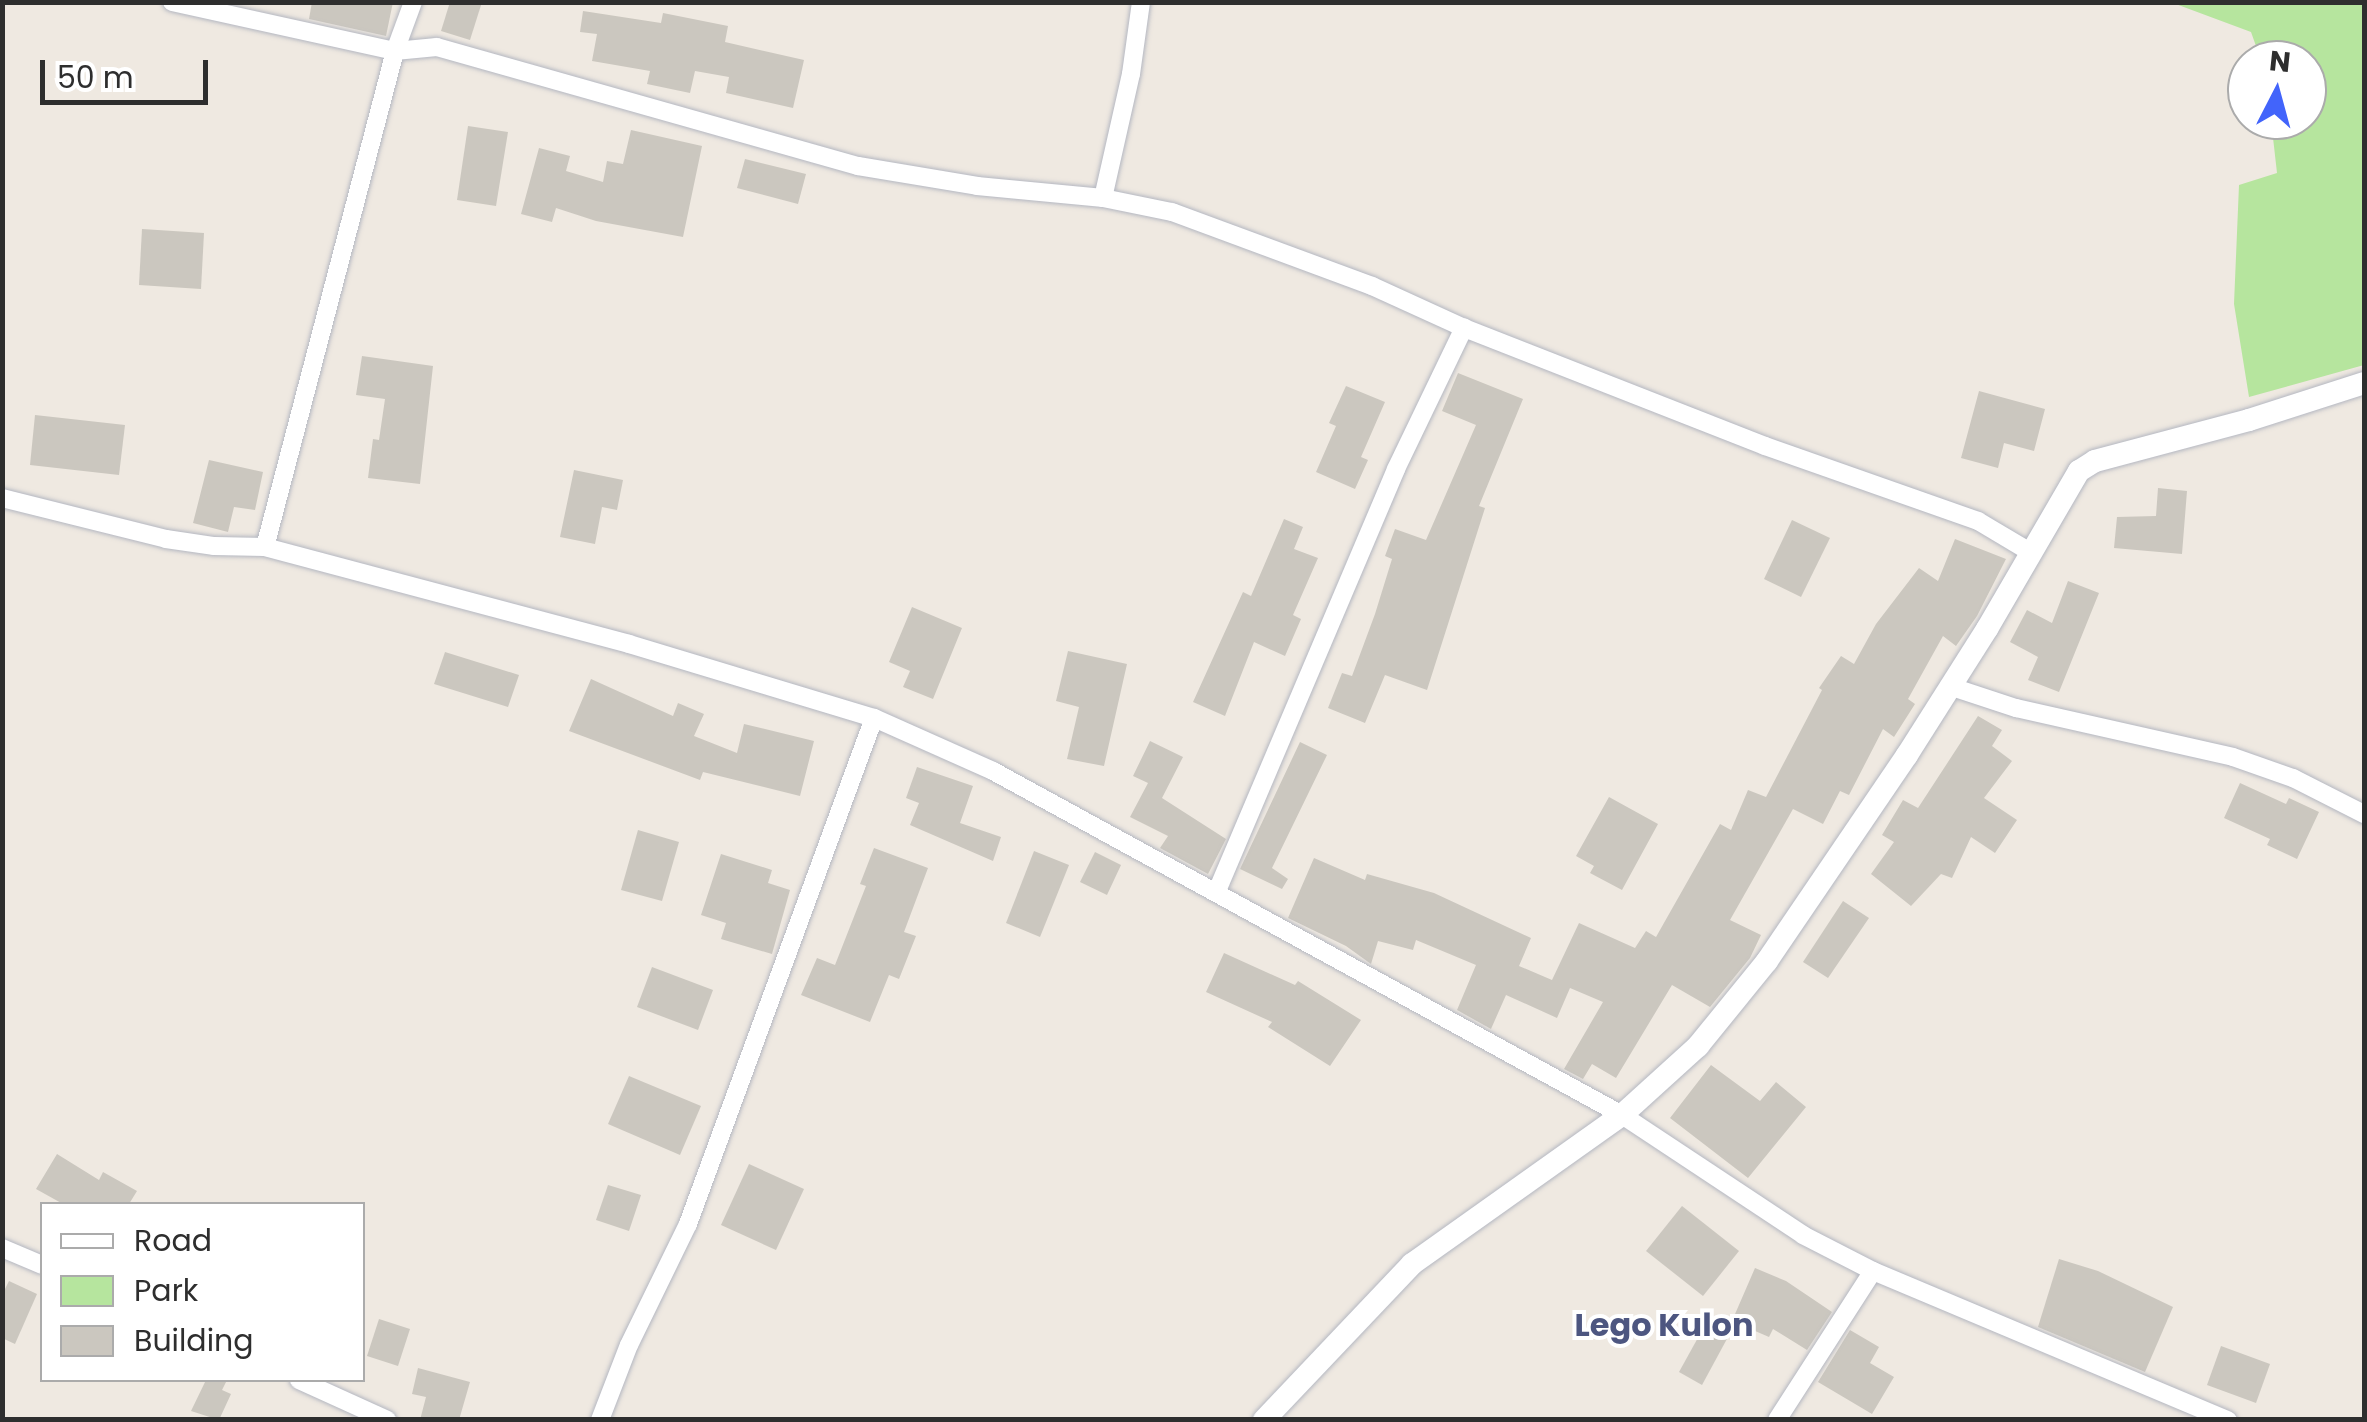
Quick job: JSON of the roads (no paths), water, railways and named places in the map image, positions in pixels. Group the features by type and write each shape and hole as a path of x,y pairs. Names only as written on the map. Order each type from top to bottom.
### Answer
{"street":[{"path":"172,2 395,52 437,47 858,166 977,186 1103,198 1172,212 1372,286 1464,328 1765,446 1978,522 2030,552"},
{"path":"265,547 395,52 413,2"},
{"path":"1103,198 1131,74 1141,2"},
{"path":"1217,891 1396,469 1464,328"},
{"path":"1264,1420 1412,1264 1622,1114 1698,1046 1767,961 1949,686 2087,465 2364,383"},
{"path":"2,498 166,539 214,546 265,547 629,644 874,718 993,771 1622,1114 1738,1195 1873,1272 2228,1420"},
{"path":"1949,686 2016,708 2233,758 2293,778 2364,814"},
{"path":"600,1420 629,1346 688,1224 874,718"},
{"path":"2,1248 40,1264"},
{"path":"1778,1420 1873,1272"},
{"path":"302,1382 387,1420"}],"district":[{"name":"Lego Kulon","path":"1664,1325"}]}
